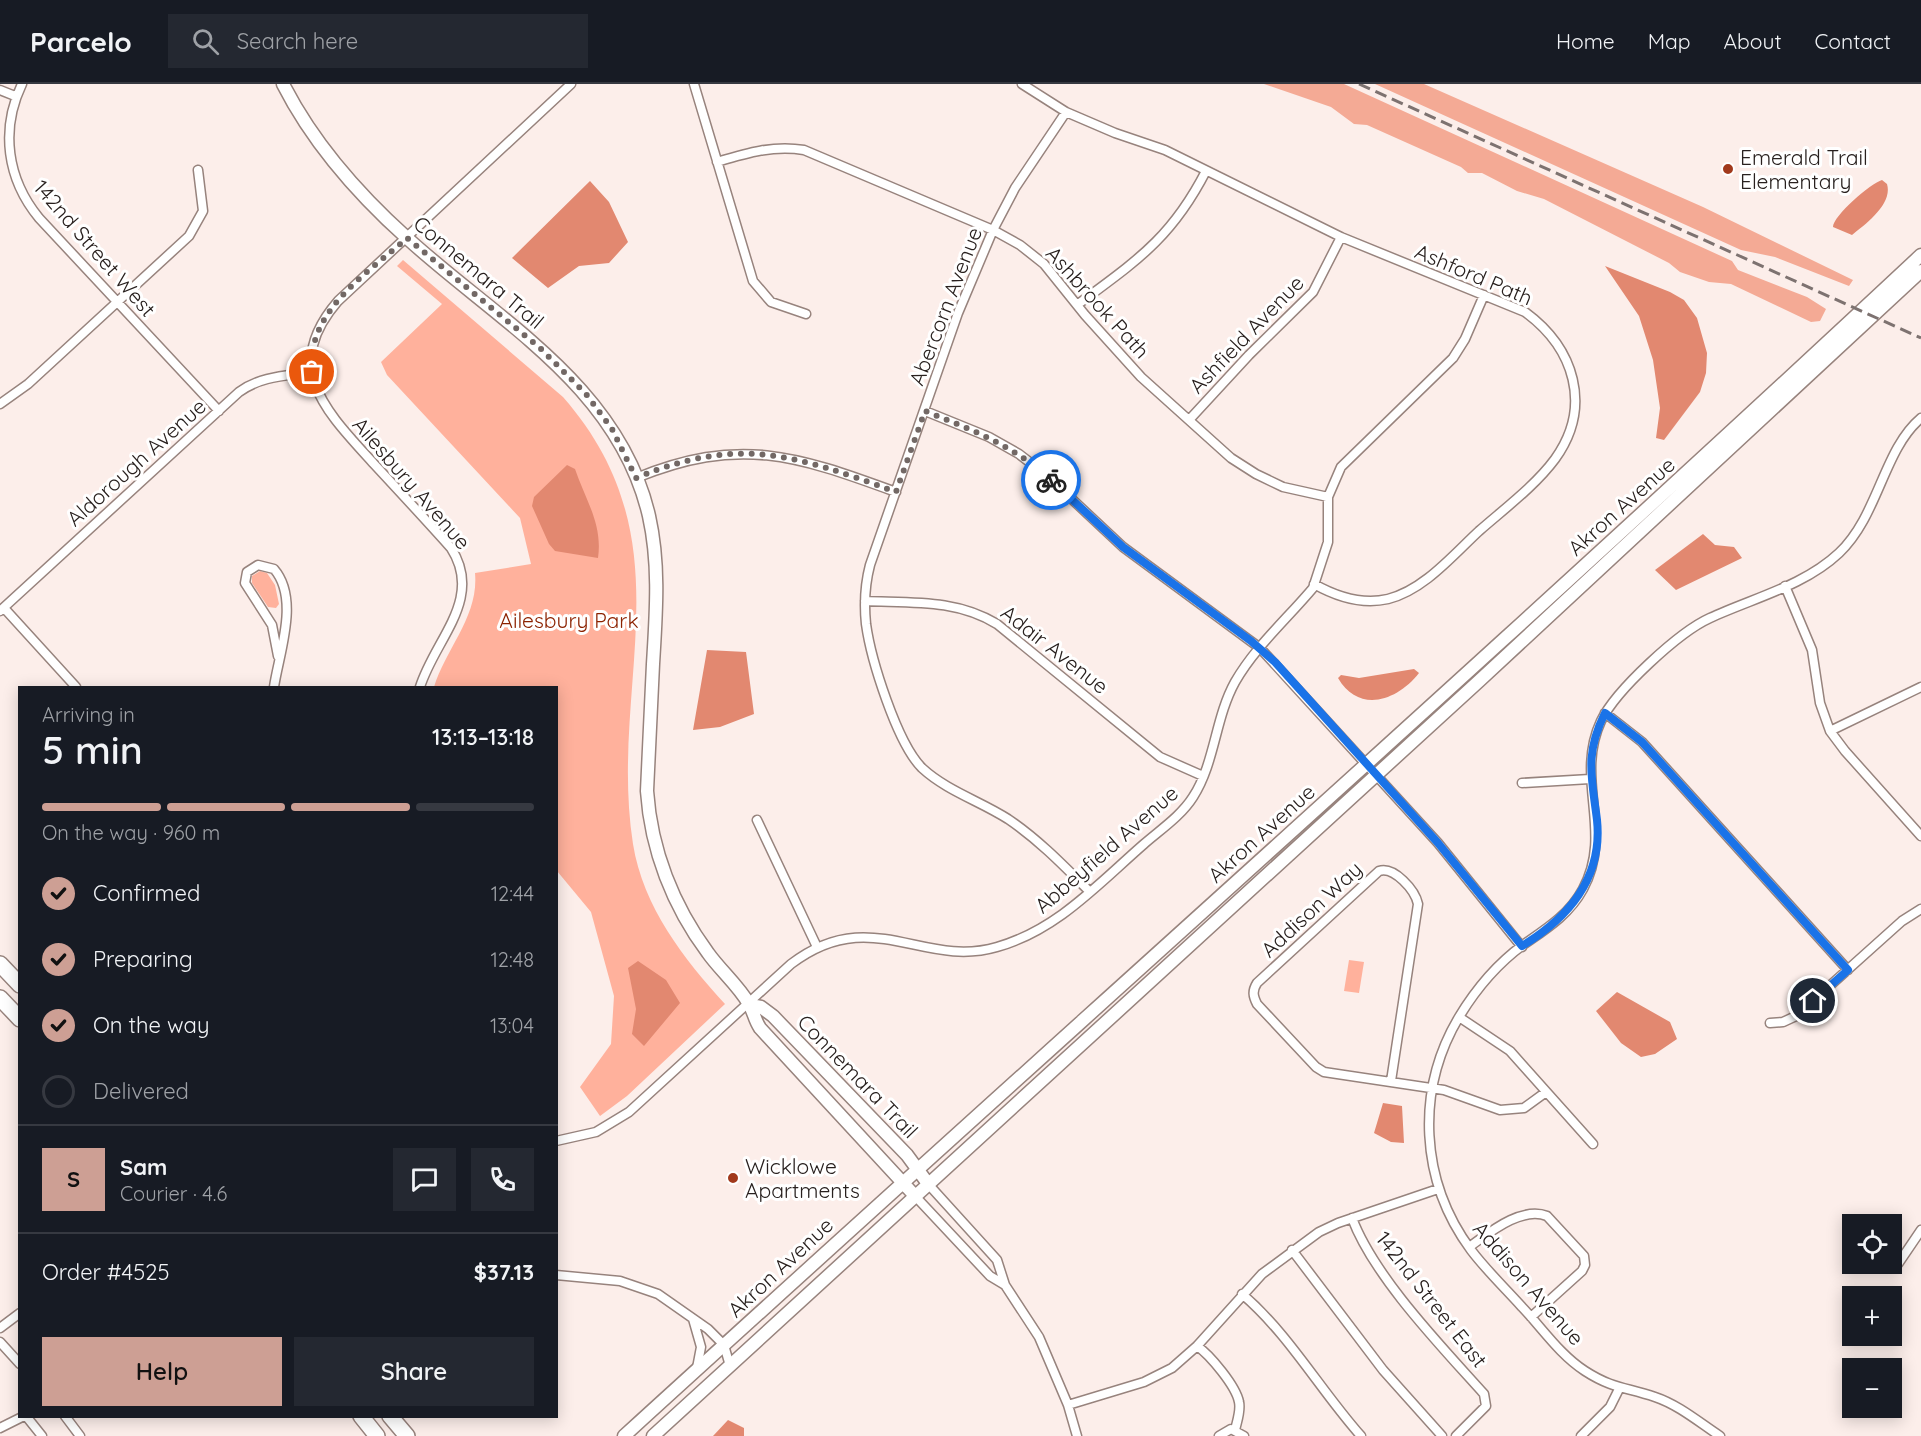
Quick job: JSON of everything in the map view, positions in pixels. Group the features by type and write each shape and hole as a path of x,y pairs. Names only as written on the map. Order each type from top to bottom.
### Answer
{"highway":[{"path":"0,964 18,983"},
{"path":"0,998 18,1017"},
{"path":"363,1418 378,1436"},
{"path":"392,1418 407,1436"}],"street":[{"name":"142nd Street West","path":"22,84 15,96 6,137 11,170 19,189 39,218 219,411"},
{"name":"Connemara Trail","path":"283,84 309,128 335,163 407,238 540,348 586,394 612,429 636,478 648,513 657,579 647,780 649,816 664,874 679,907 707,953 750,1005 752,1017 760,1028 916,1197"},
{"name":"Ailesbury Avenue","path":"420,686 456,613 464,585 462,568 451,548 328,413 317,393 312,372 311,352 314,337 328,313 479,167 571,84"},
{"path":"694,84 756,287 771,302 806,314"},
{"name":"Ashford Path","path":"1022,84 1066,112 1115,133 1165,150 1341,237 1525,312 1538,321 1552,336 1566,357 1574,382 1575,407 1560,451 1542,474 1437,570 1401,595 1364,601 1345,598 1314,584"},
{"path":"0,90 15,96"},
{"name":"Abercorn Avenue","path":"1066,112 1015,188 993,230 958,313 870,565 865,602 869,638 891,710 906,746 920,766 935,779 991,808 1033,837 1090,892"},
{"name":"Ashbrook Path","path":"717,162 762,149 804,150 993,230 1020,245 1044,264 1141,377 1231,458 1256,474 1296,491 1328,497"},
{"path":"0,404 28,384 196,229 204,201 198,170"},
{"path":"1077,305 1162,238 1189,205 1206,171"},
{"name":"Ashfield Avenue","path":"1189,420 1249,355 1313,292 1341,237"},
{"name":"Akron Avenue","path":"624,1436 901,1182 1620,536 1921,255"},
{"name":"Akron Avenue","path":"653,1436 1377,775 1921,271"},
{"name":"Abbeyfield Avenue","path":"558,1141 596,1132 629,1112 750,1005 792,964 817,947 834,941 869,936 945,950 993,949 1034,934 1053,922 1090,892 1184,808 1203,776 1233,685 1260,648 1314,584 1328,542 1328,497 1336,474 1346,460 1453,358 1465,339 1484,295"},
{"name":"Aldorough Avenue","path":"2,609 239,392 260,380 312,372"},
{"path":"925,411 989,437 1019,454 1045,474 1123,547 1260,648 1367,763 1466,876 1522,946"},
{"name":"Addison Avenue","path":"1720,1436 1655,1397 1619,1389 1576,1365 1469,1247 1438,1189 1429,1137 1432,1088 1439,1060 1459,1017 1484,980 1522,946 1563,916 1587,880 1594,859 1597,836 1590,779 1593,745 1605,713 1624,689 1688,631 1712,617 1785,586 1822,567 1854,536 1867,517 1904,437 1921,418"},
{"path":"636,478 706,455 756,453 803,461 896,492"},
{"path":"274,686 286,615 285,592 274,569 258,565 247,572 245,584 272,625 278,656"},
{"path":"1785,586 1812,650 1820,703 1830,731 1921,836"},
{"name":"Adair Avenue","path":"865,602 938,603 983,615 1160,757 1203,776"},
{"path":"2,609 75,686"},
{"path":"1830,731 1921,687"},
{"path":"1605,713 1642,742 1848,970"},
{"path":"1522,783 1590,779"},
{"path":"757,820 817,947"},
{"name":"Addison Way","path":"1391,1081 1418,904 1417,898 1393,871 1386,869 1380,871 1257,983 1253,997 1316,1067 1324,1071 1460,1094 1478,1104 1500,1110 1524,1108 1546,1092"},
{"path":"1770,1023 1783,1022 1796,1016 1902,921 1921,909"},
{"name":"Connemara Trail","path":"750,1005 761,1007 773,1016 917,1168 929,1185"},
{"path":"1459,1017 1499,1042 1593,1144"},
{"path":"929,1185 998,1260 1005,1285 1039,1337 1068,1405 1077,1436"},
{"path":"1068,1405 1144,1382 1172,1368 1197,1346 1262,1274 1292,1250 1319,1233 1352,1218 1438,1189"},
{"path":"916,1197 990,1276 1005,1285"},
{"path":"1469,1247 1505,1224 1540,1213 1547,1216 1584,1256 1585,1265 1582,1271 1532,1317"},
{"name":"142nd Street East","path":"1352,1218 1371,1255 1430,1334 1484,1394 1487,1401 1483,1411 1455,1436"},
{"path":"1902,1258 1921,1230"},
{"path":"1292,1250 1383,1370 1442,1436"},
{"path":"558,1275 632,1284 668,1299 708,1329 723,1346 730,1366"},
{"path":"1242,1294 1265,1313 1333,1405 1361,1436"},
{"path":"0,1328 18,1314"},
{"path":"693,1319 701,1347 697,1370"},
{"path":"0,1342 18,1362"},
{"path":"1197,1346 1206,1352 1237,1394 1240,1404 1235,1430"},
{"path":"1581,1436 1610,1407 1619,1389"},
{"path":"0,1428 21,1418"},
{"path":"27,1418 42,1436"},
{"path":"66,1418 80,1436"},
{"path":"1219,1436 1227,1430 1235,1430 1244,1436"}],"green space":[{"name":"Ailesbury Park","path":"403,260 563,397 601,451 624,505 634,560 636,614 628,785 633,844 646,889 667,931 725,1004 627,1096 600,1116 580,1087 611,1044 614,996 591,912 558,872 558,686 434,686 467,618 475,589 475,573 531,564 520,518 387,375 381,362 442,304 397,266"},
{"path":"260,571 267,573 275,585 279,604 276,608 268,607 252,583 252,576"},
{"path":"1349,960 1364,962 1359,993 1344,991"}],"shaded area":[{"path":"1264,84 1344,84 1732,261 1738,270 1807,297 1826,309 1820,321 1811,322 1731,284 1709,282 1680,272 1669,263 1544,199 1517,191 1482,173 1468,173 1461,167 1367,125 1354,124 1331,107"},
{"path":"1375,84 1424,84 1703,207 1853,280 1849,286 1775,257 1741,250"},
{"path":"1882,180 1887,184 1886,199 1871,219 1852,235 1833,227 1839,215 1853,200"},
{"path":"590,181 609,202 628,242 609,263 579,266 548,288 512,258"},
{"path":"1605,266 1670,292 1684,300 1697,318 1707,353 1706,373 1700,392 1664,440 1656,438 1660,408 1653,360 1639,316"},
{"path":"567,465 575,469 596,523 598,558 555,551 549,544 532,506 534,497"},
{"path":"1703,534 1715,545 1734,547 1742,558 1676,590 1655,570"},
{"path":"707,650 746,652 754,714 720,727 693,730"},
{"path":"1414,669 1419,673 1410,683 1400,691 1378,700 1367,700 1356,696 1338,678 1341,675 1359,678"},
{"path":"638,961 666,980 680,1003 644,1046 632,1034 636,1009 628,968"},
{"path":"1617,992 1670,1022 1677,1039 1655,1054 1641,1057 1621,1043 1596,1011"},
{"path":"1383,1103 1402,1106 1404,1143 1391,1142 1374,1133"},
{"path":"728,1420 744,1428 744,1436 713,1436"}],"railway":[{"path":"1359,84 1921,338"}],"way so far":[{"path":"312,372 311,352 314,337 328,313 338,301 407,238 540,348 586,394 612,429 636,478 706,455 756,453 803,461 896,492 925,411 989,437 1019,454 1051,480"}],"place":[{"name":"Emerald Trail Elementary","path":"1728,169"},
{"name":"Wicklowe Apartments","path":"733,1178"}],"route":[{"path":"1051,480 1102,530 1251,641 1275,662 1438,843 1522,946 1563,916 1583,890 1592,869 1597,846 1596,818 1590,779 1593,745 1605,713 1619,722 1656,757 1848,970 1813,1001"}]}
